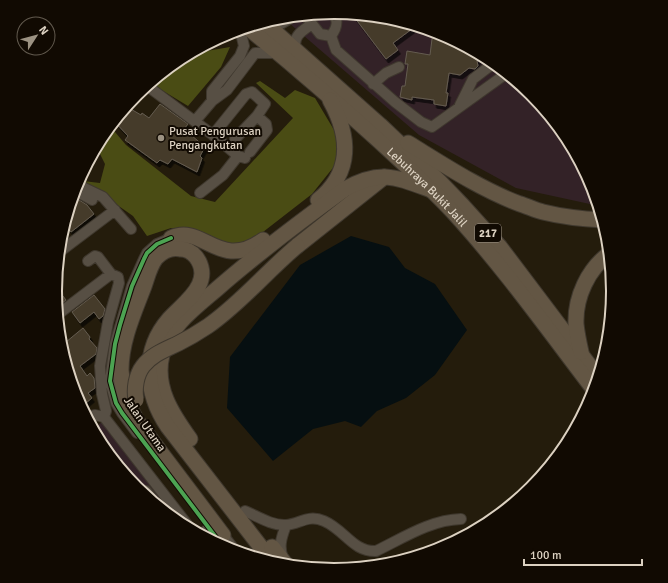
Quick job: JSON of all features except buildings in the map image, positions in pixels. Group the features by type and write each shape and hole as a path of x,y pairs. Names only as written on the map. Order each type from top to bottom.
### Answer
{"highway":[{"name":"Lebuhraya Bukit Jalil","path":"270,26 380,125 440,182 483,227 594,372"},
{"name":"Lebuhraya Bukit Jalil","path":"252,31 325,91 431,190 490,254 590,385"},
{"path":"171,238 175,236 189,236 222,250 233,252 244,251 256,245 328,191 342,166 345,145 342,127 334,107 325,91"},
{"path":"380,125 463,177 500,196 542,212 597,220"},
{"path":"278,558 245,511 176,420 170,409 163,393 160,379 162,356 165,346 176,328 193,309 246,263 345,189 366,179 373,177 384,177 405,181 431,190"},
{"path":"224,540 222,527 212,510 187,473 142,414 135,394 140,370 147,361 154,356 198,332 219,317 243,297 297,246 384,177"},
{"path":"171,238 183,239 196,245 210,265 210,279 207,288 193,309"},
{"path":"222,540 137,421 129,407 124,391 121,363 130,322 152,265 161,254 172,249 182,249 193,253 200,265 202,278 197,289 161,329 152,347 149,365 154,400 159,414 168,427 277,558"},
{"path":"582,355 576,322 581,294 588,276 604,258"}],"street":[{"path":"331,36 336,30 338,24 337,19"},
{"path":"309,20 320,34 331,36"},
{"path":"296,50 295,42 297,36 312,24"},
{"path":"212,101 212,92 240,56 244,46 241,35"},
{"path":"331,36 336,50 410,114 432,127 503,77"},
{"path":"195,121 212,101 227,90 254,54 279,53"},
{"path":"374,84 386,74 399,67"},
{"path":"460,107 473,79 488,67"},
{"path":"152,89 244,156"},
{"path":"213,135 246,94 252,92 265,104 257,116 235,139"},
{"path":"200,193 244,156 268,130 266,124 257,116"},
{"path":"82,187 103,197 131,229"},
{"path":"80,193 92,200"},
{"path":"66,245 115,210"},
{"name":"Jalan Utama","path":"171,238 157,244 147,253 132,286 115,344 110,381 116,403 122,413 210,528 222,540"},
{"path":"88,261 95,256 98,257 111,274 118,277 119,283 108,322 100,366 102,394 106,411 104,417"},
{"path":"62,311 111,274"},
{"path":"92,416 95,415 104,417 181,517"},
{"path":"245,511 277,525 286,525 314,518 334,526 356,546 363,550 369,551 376,551 418,530 436,523 461,518"},
{"path":"281,559 280,546 286,525"},
{"path":"206,532 210,528"}],"shaded area":[{"path":"334,19 370,21 422,33 455,47 500,75 539,112 561,140 570,155 586,187 592,205 516,188 419,135 289,23"},
{"path":"230,47 221,67 188,106 155,86 168,75 206,51"},
{"path":"260,81 285,98 295,90 315,98 337,135 336,164 312,194 245,246 224,246 193,231 171,228 147,236 133,216 84,182 100,183 105,164 99,153 114,131 126,145 191,196 215,202 293,118 256,83"},
{"path":"351,236 389,247 405,268 435,284 467,330 435,375 406,398 377,411 361,427 345,421 313,429 273,461 227,408 230,357 300,265"},
{"path":"102,422 170,509 141,484 129,471 107,443 97,426"}],"cycle path":[{"path":"171,238 157,244 147,253 132,286 115,344 110,381 116,403 122,413 216,537"}],"place":[{"name":"Pusat Pengurusan Pengangkutan","path":"161,138"}]}
